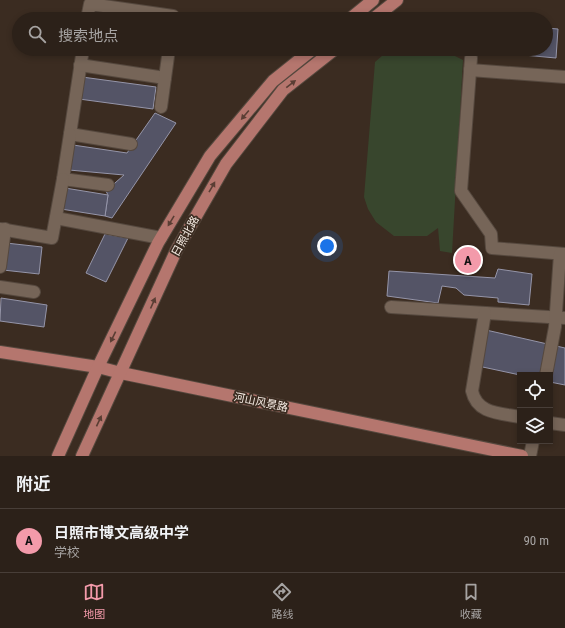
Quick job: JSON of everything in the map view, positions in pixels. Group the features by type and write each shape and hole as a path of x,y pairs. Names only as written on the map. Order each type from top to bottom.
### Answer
{"main road":[{"path":"358,12 373,0"},
{"path":"382,12 397,0"},
{"name":"日照北路","path":"58,456 98,367 161,238 210,156 273,81 304,56"},
{"name":"日照北路","path":"82,456 176,251 226,164 283,90 326,56"},
{"name":"河山风景路","path":"0,352 98,367 522,456"}],"lane":[{"path":"89,12 90,4 145,12"},
{"path":"0,267 2,229 52,238 63,179 82,56"},
{"path":"161,107 168,56"},
{"path":"547,372 560,318 563,254 492,248 491,234 461,191 470,64 565,77"},
{"path":"80,65 165,78"},
{"path":"70,134 131,144"},
{"path":"63,179 108,185"},
{"path":"56,218 161,238"},
{"path":"0,287 34,292"},
{"path":"391,307 560,318"},
{"path":"485,313 472,391 474,401 482,409 517,416"},
{"path":"553,423 565,425"},
{"path":"530,456 532,444"}],"green space":[{"path":"382,56 455,56 463,60 452,253 440,251 438,228 427,236 394,236 376,222 368,209 364,197 375,62"}],"building":[{"path":"553,29 558,29 556,58 534,56 553,56"},
{"path":"82,77 156,87 153,109 79,99"},
{"path":"155,113 176,123 112,218 105,216 108,195 106,191 124,175 69,170 73,145 127,153"},
{"path":"65,188 108,195 105,216 61,209"},
{"path":"105,234 128,238 106,282 86,273"},
{"path":"6,243 42,247 39,274 3,270"},
{"path":"498,269 532,274 529,305 498,302 498,298 464,295 456,288 442,286 438,303 387,296 389,271 495,278"},
{"path":"1,298 47,305 44,327 0,321"},
{"path":"486,330 565,348 565,385 553,383 553,372 517,372 517,374 478,366"}],"place":[{"name":"日照市博文高级中学","path":"468,260"}]}
